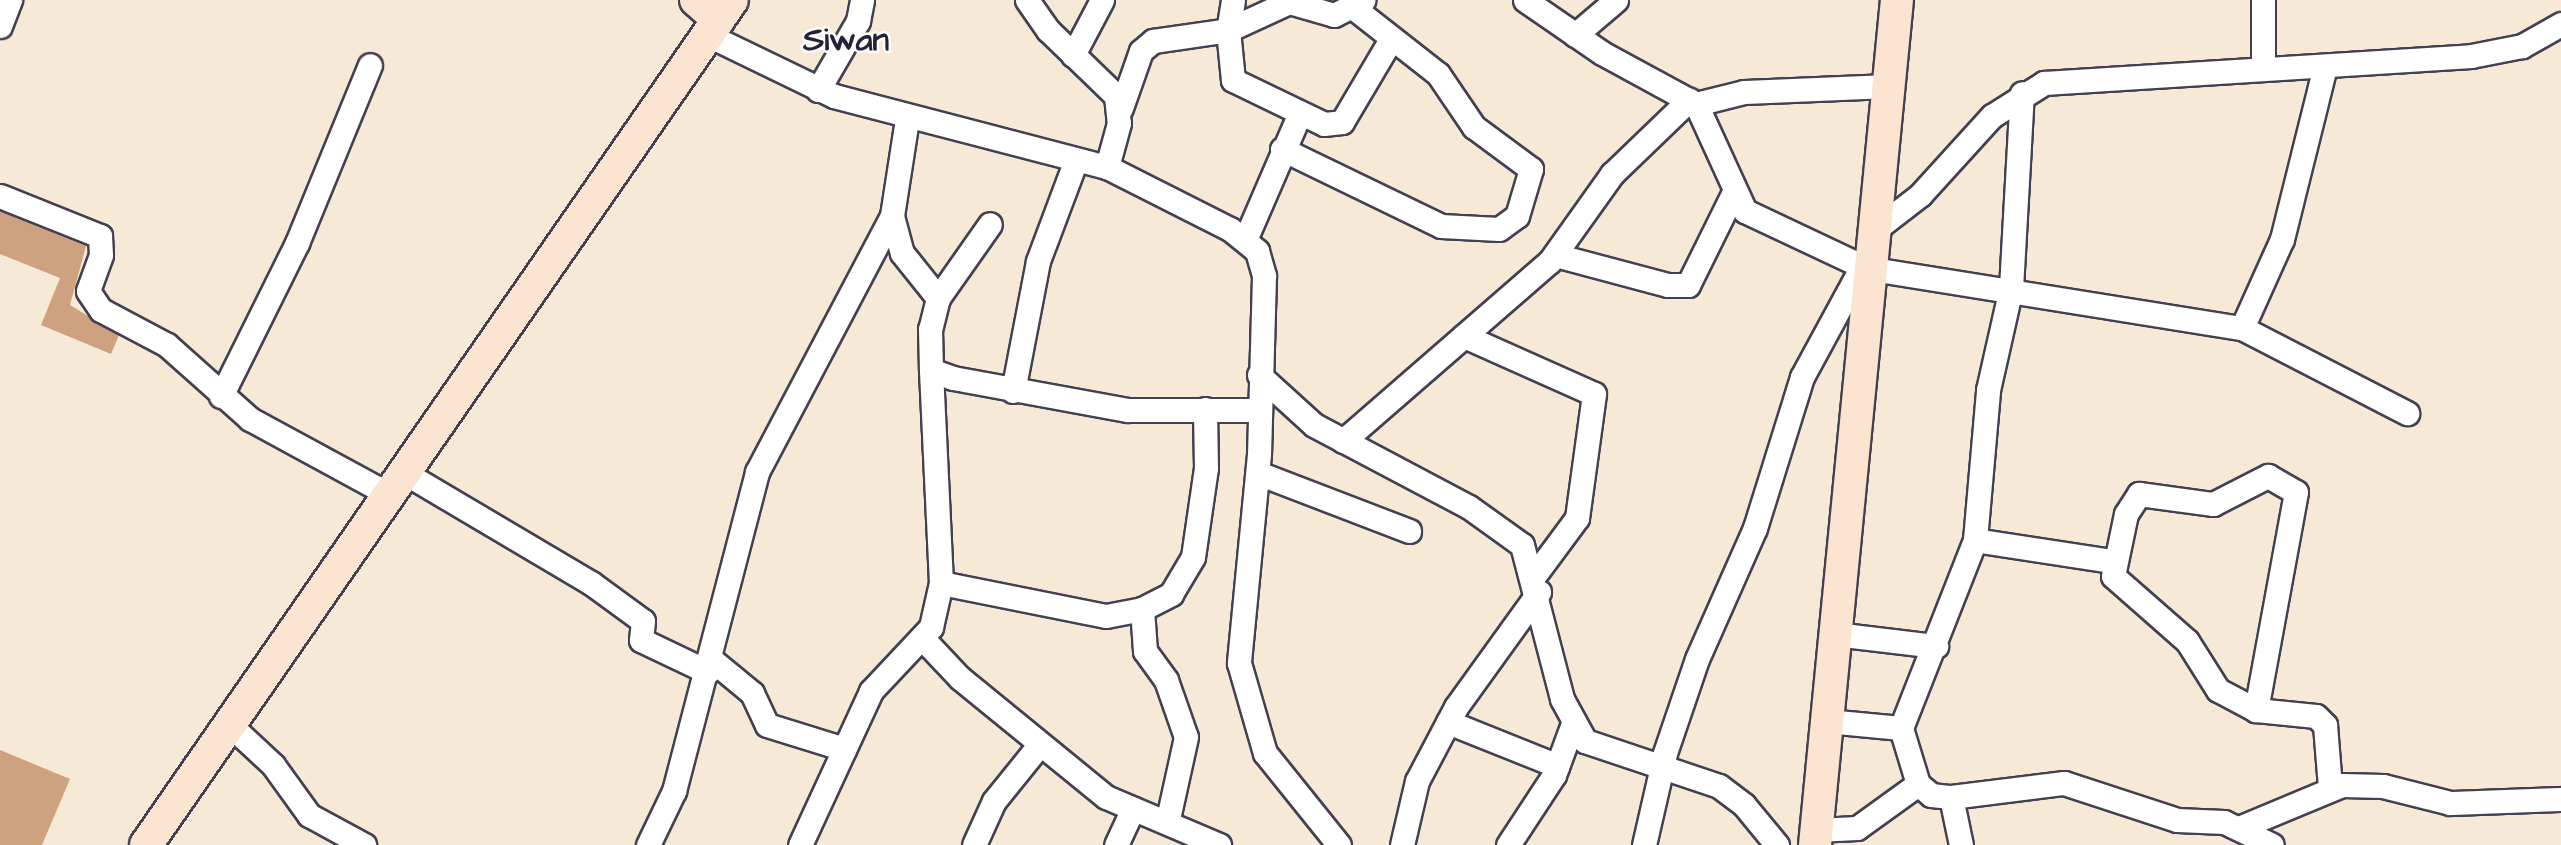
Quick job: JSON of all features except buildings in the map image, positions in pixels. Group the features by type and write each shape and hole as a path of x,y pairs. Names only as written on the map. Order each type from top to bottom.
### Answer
{"main road":[{"path":"1816,838 1897,0"},
{"path":"148,845 397,484 714,14"}],"street":[{"path":"0,26 10,0"},
{"path":"818,90 858,21 862,0"},
{"path":"1027,0 1121,108"},
{"path":"1073,55 1102,0"},
{"path":"1233,0 1228,30 1233,80 1324,124 1342,122 1391,39"},
{"path":"1525,0 1575,35 1693,102 1713,130 1734,192 1757,220 2011,288 2242,328 2407,413"},
{"path":"1575,35 1616,0"},
{"path":"2263,0 2263,65"},
{"path":"1107,167 1121,108 1140,51 1153,41 1228,30 1289,2 1334,15 1359,4 1391,39 1438,74 1486,138 1531,169 1525,201 1510,224 1486,230 1441,226 1282,149"},
{"path":"714,14 818,90 907,119 1107,167 1245,240 1263,261 1257,410 1258,473 1239,614 1244,690 1276,774 1339,845"},
{"path":"1644,845 1660,769 1697,659 1755,528 1802,377 1871,252 1920,195 2022,93 2066,80 2263,65 2325,66 2504,52 2561,24"},
{"path":"221,396 297,243 370,65"},
{"path":"2242,328 2282,239 2325,66"},
{"path":"1343,441 1556,255 1612,174 1693,102 1744,92 1889,86"},
{"path":"2022,93 2011,288 1990,378 1975,540 1936,646 1901,728 1918,784 1931,794 1951,797 2064,783 2178,820 2241,827 2272,845"},
{"path":"1245,240 1282,149 1300,113"},
{"path":"648,845 674,791 710,666 757,472 892,216 907,119"},
{"path":"1013,391 1038,261 1076,160"},
{"path":"1556,255 1668,285 1688,285 1734,192"},
{"path":"0,196 100,236 90,302 167,345 221,396 258,424 397,484 591,583 643,621 640,640 710,666 752,693 768,725 844,749"},
{"path":"892,216 902,253 938,298"},
{"path":"800,845 880,678 925,641 941,583 930,329 938,298 990,225"},
{"path":"1402,845 1417,781 1448,722 1577,518 1594,394 1464,336"},
{"path":"931,370 1013,391 1128,410 1257,410"},
{"path":"1259,375 1302,417 1507,531 1522,544 1537,584 1572,726 1558,766 1508,845"},
{"path":"941,583 1082,614 1142,609 1171,594 1189,571 1206,468 1205,409"},
{"path":"1258,473 1409,531"},
{"path":"2256,710 2296,492 2268,476 2213,504 2138,494 2112,562 2122,588 2187,640 2218,690 2256,710 2316,716 2325,725 2330,787"},
{"path":"1975,540 2112,562"},
{"path":"1142,609 1145,651 1166,680 1186,737 1168,819"},
{"path":"1835,634 1936,646"},
{"path":"925,641 1040,744 1106,797 1133,809 1168,819 1219,845"},
{"path":"1827,721 1901,728"},
{"path":"1448,722 1558,766"},
{"path":"230,725 324,835 364,845"},
{"path":"1572,726 1597,749 1734,796 1777,845"},
{"path":"974,845 994,801 1040,744"},
{"path":"1816,838 1857,828 1918,784"},
{"path":"2241,827 2330,787 2383,786 2450,803 2561,799"},
{"path":"1951,797 1961,845"},
{"path":"1116,845 1133,809"}],"district":[{"name":"Siwan","path":"846,41"}]}
